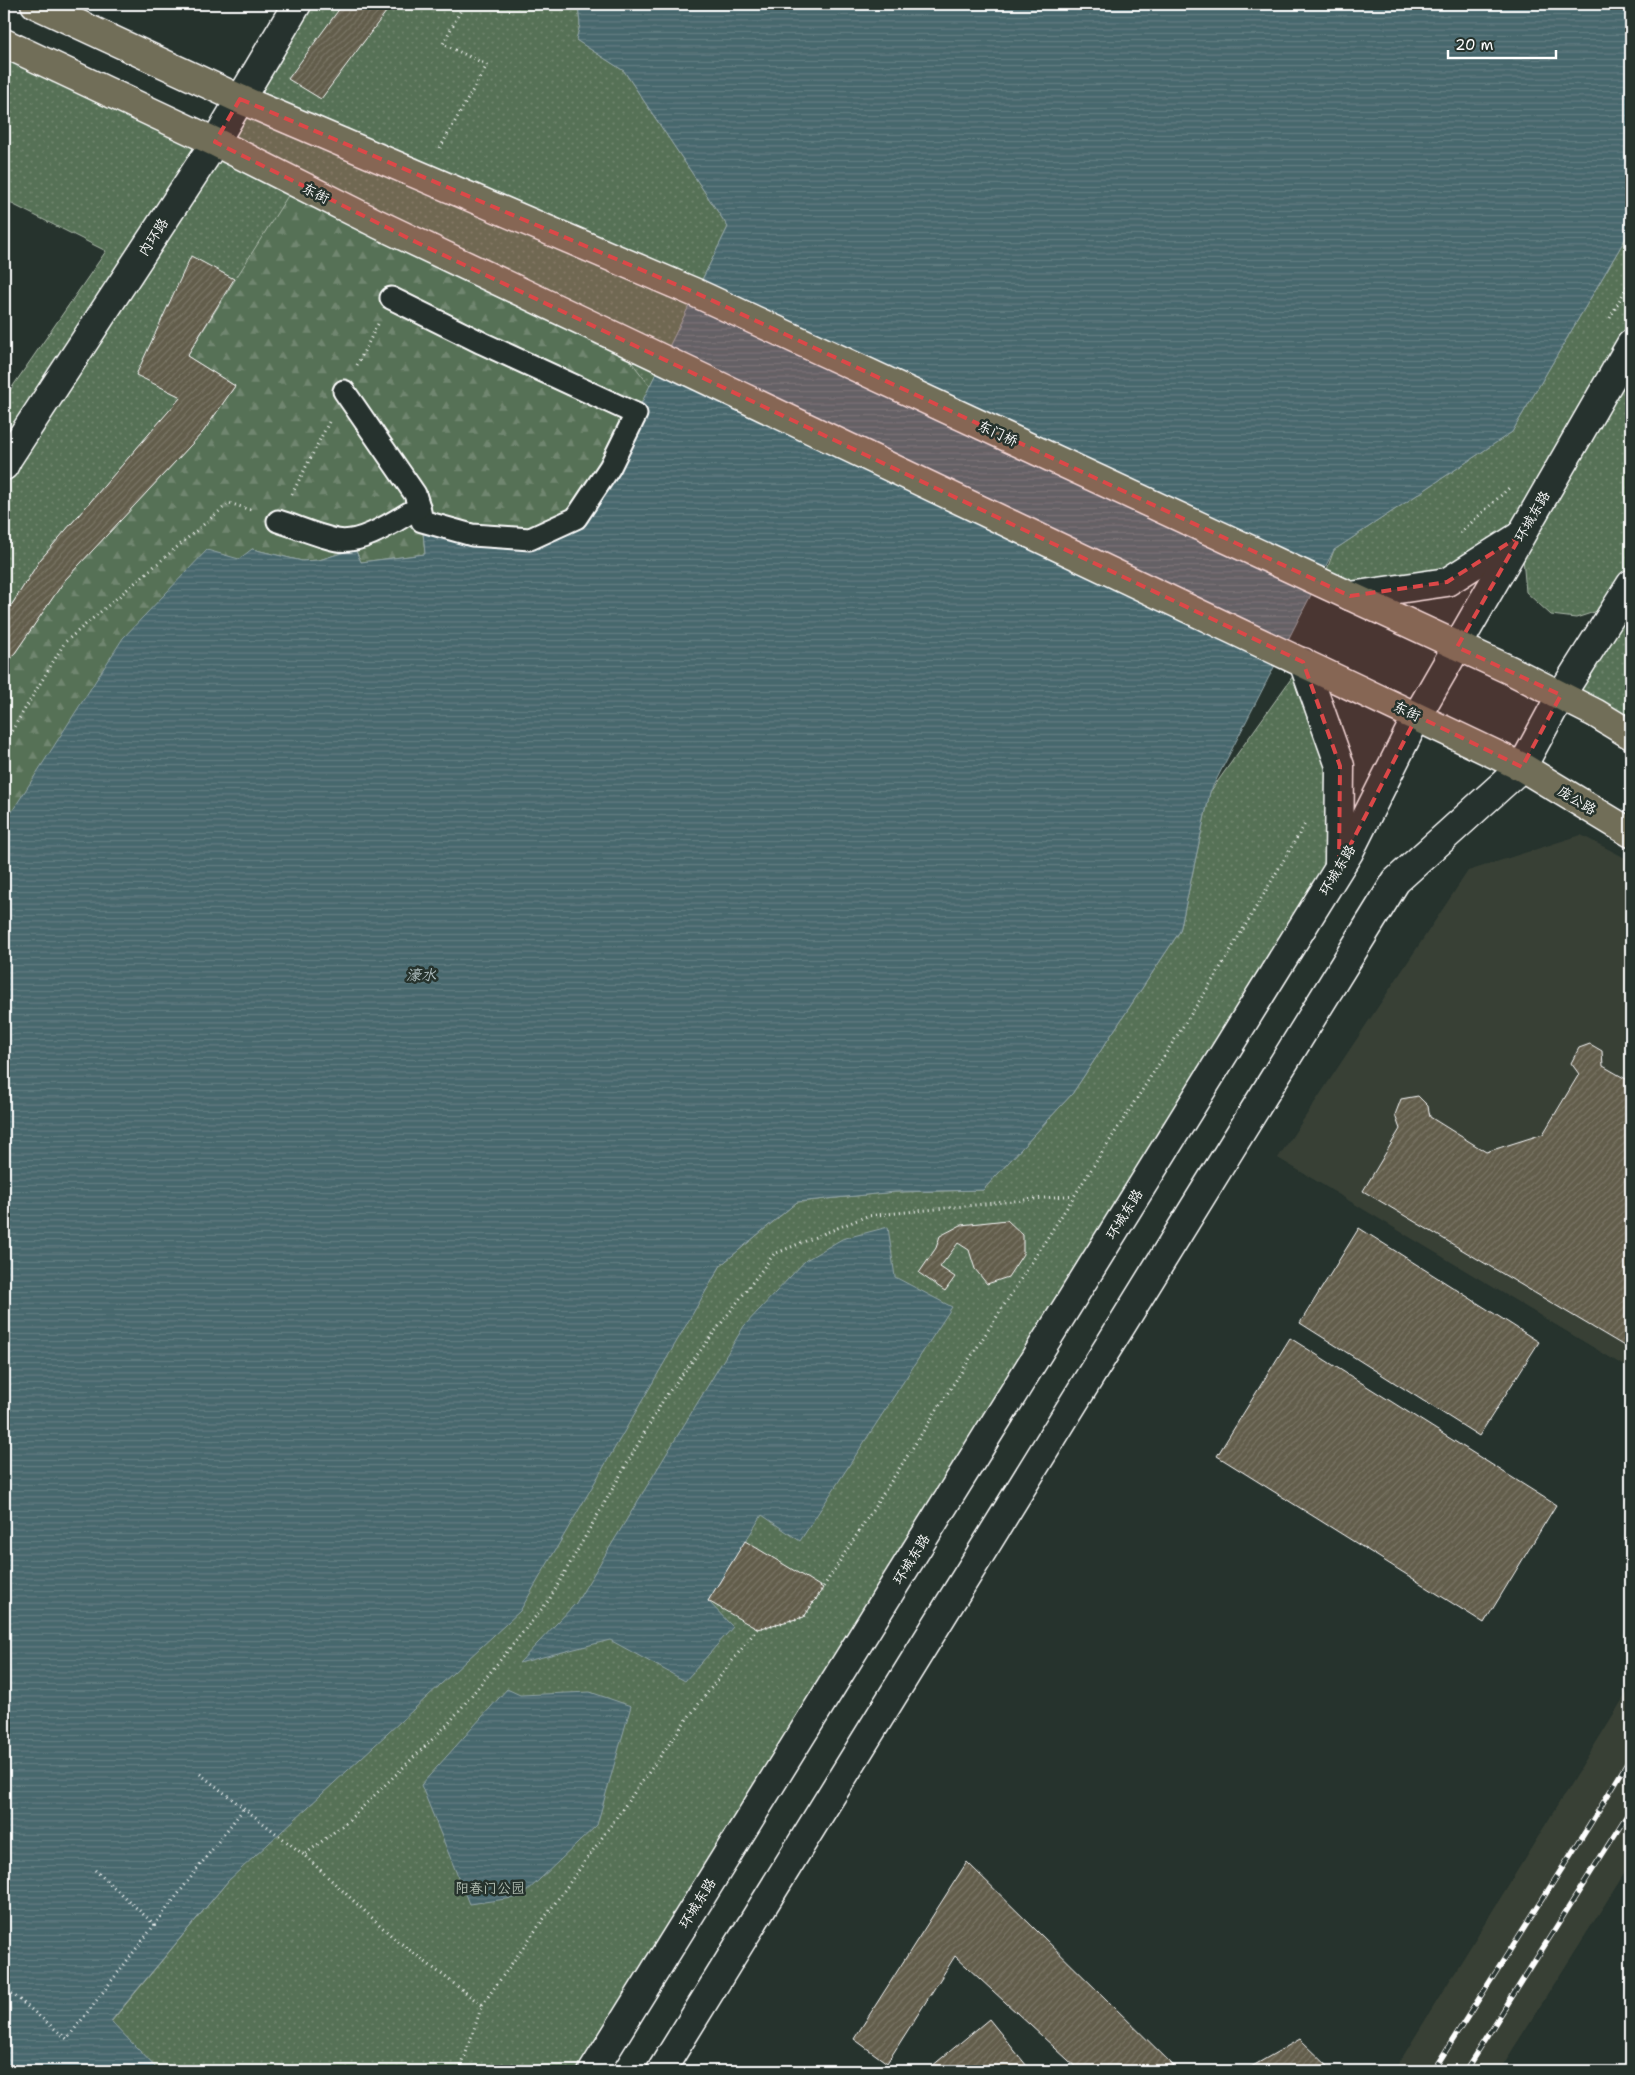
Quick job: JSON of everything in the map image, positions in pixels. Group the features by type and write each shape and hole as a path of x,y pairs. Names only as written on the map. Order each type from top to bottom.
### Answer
{"main road":[{"path":"35,4 240,99 428,179"},
{"name":"内环路","path":"4,466 215,142 297,4"},
{"name":"东街","path":"4,43 215,142 378,224 1522,767"},
{"name":"东门桥","path":"428,179 714,302 1342,593"},
{"name":"环城东路","path":"593,2071 1349,852 1417,716 1631,344"},
{"path":"1342,593 1447,582 1521,535"},
{"path":"661,2071 1396,881 1522,767 1561,696 1631,584"},
{"path":"1342,593 1596,713 1631,735"},
{"path":"1298,660 1340,766 1339,867"},
{"name":"庞公路","path":"1522,767 1631,833"}],"street":[{"path":"344,391 415,494 422,521 472,535 530,540 576,518 610,467 636,414 482,343 391,298"},
{"path":"278,521 339,541 360,538 380,530 419,508"}],"path":[{"path":"428,179 433,160 487,65 443,44 464,4"},
{"path":"1607,322 1631,279"},
{"path":"4,744 65,642 229,503 278,521 391,298"},
{"path":"1455,537 1512,484"},
{"path":"460,2071 482,2005 687,1719 757,1629 804,1618 1216,975 1306,824"},
{"path":"304,1855 347,1822 449,1723 550,1600 665,1397 774,1254 867,1216 1075,1195"},
{"path":"200,1774 304,1855 395,1938 482,2005"},
{"path":"4,1987 67,2039 244,1808"},
{"path":"94,1870 154,1925"}],"highlighted area":[{"path":"240,99 696,293 1350,596 1447,582 1521,535 1457,647 1561,695 1522,767 1417,716 1339,867 1340,766 1303,662 418,243 215,142"}],"shaded area":[{"path":"1581,835 1631,861 1631,1370 1278,1158 1468,871"},
{"path":"1631,1686 1631,1863 1499,2071 1394,2071"}],"green space":[{"path":"297,4 578,4 580,25 576,40 624,71 728,227 610,467 4,824 4,669 65,580 203,432 235,386 187,356 136,374 181,397 40,560 4,617 4,399 106,251 4,200 4,43 214,141"},
{"path":"296,183 608,332 650,386 610,467 576,518 530,539 422,521 425,554 361,562 355,549 319,560 302,561 252,549 4,824 4,669 65,580 203,432 235,386 187,356"},
{"path":"1631,229 1631,735 1561,695 1613,606 1576,618 1551,615 1526,592 1521,536 1447,582 1322,583 1334,550 1512,432"},
{"name":"阳春门公园","path":"1303,662 1340,766 1339,867 593,2071 159,2071 111,2022 677,1339 721,1265 797,1202 895,1192 983,1190 1072,1094 1180,931 1210,792"}],"water":[{"name":"濠水","path":"578,4 1631,4 1631,229 1512,432 1334,550 1210,792 1180,931 1072,1094 983,1190 895,1192 797,1202 721,1265 520,1611 228,1881 111,2021 159,2071 4,2071 4,824 123,638 207,550 239,559 252,549 302,561 319,560 355,549 361,562 425,554 422,521 530,539 576,518 610,467 728,227 624,71 576,40 580,25"},
{"path":"888,1227 895,1277 952,1307 800,1541 762,1515 708,1601 733,1627 685,1681 610,1640 519,1663 576,1603 744,1326 806,1260 842,1239"},
{"path":"507,1689 520,1695 590,1692 631,1706 597,1825 521,1897 469,1904 421,1785"}],"building":[{"path":"343,4 392,4 321,99 288,79"},
{"path":"191,256 234,279 187,356 235,386 203,432 65,580 4,669 4,617 40,560 181,397 136,375"},
{"path":"1590,1044 1602,1051 1603,1066 1631,1082 1631,1350 1363,1191 1400,1129 1395,1115 1401,1099 1418,1096 1428,1106 1430,1117 1486,1152 1543,1134 1579,1074 1571,1063 1579,1048"},
{"path":"1007,1220 1023,1235 1023,1254 1008,1277 987,1284 975,1269 969,1250 958,1243 940,1267 955,1277 945,1291 919,1273 936,1248 940,1236 961,1225"},
{"path":"1359,1228 1539,1342 1479,1436 1300,1323"},
{"path":"1290,1338 1556,1505 1484,1623 1217,1456"},
{"path":"745,1541 823,1588 804,1617 757,1629 708,1601"},
{"path":"967,1862 1179,2071 1080,2071 955,1956 887,2063 854,2039"},
{"path":"989,2019 1031,2071 926,2071"},
{"path":"1300,2039 1333,2071 1244,2071"}],"railway":[{"path":"1433,2071 1631,1757"},
{"path":"1465,2071 1631,1809"}]}
